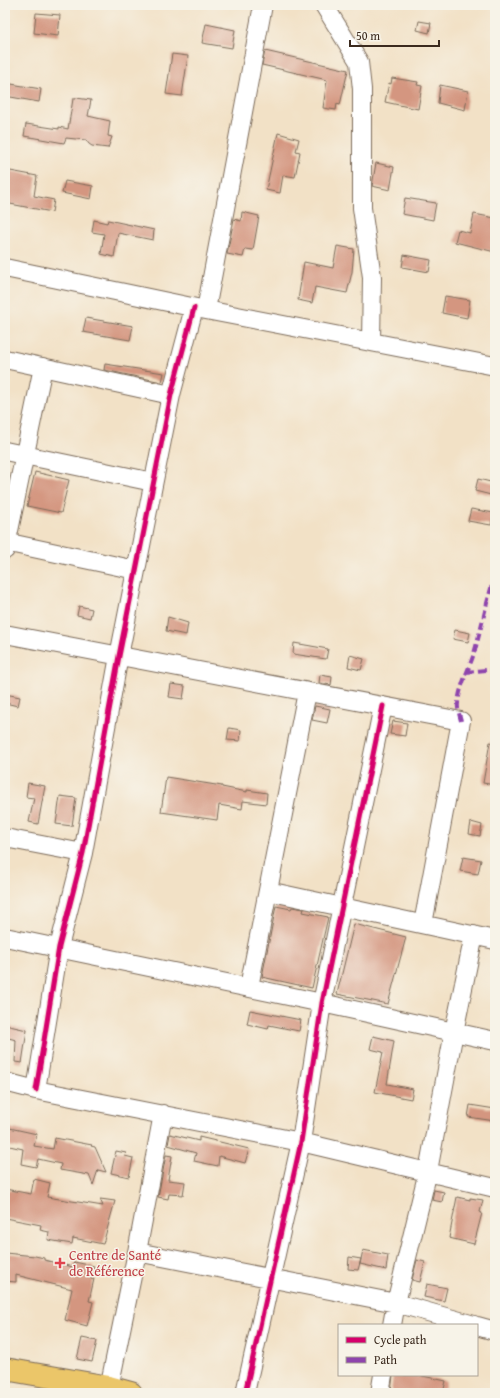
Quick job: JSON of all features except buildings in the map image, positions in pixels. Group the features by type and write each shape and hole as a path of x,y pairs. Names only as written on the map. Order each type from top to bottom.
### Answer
{"main road":[{"path":"5,1369 108,1390 131,1393"}],"street":[{"path":"36,1090 59,948 83,853 119,656 171,395 200,309 264,5"},
{"path":"324,5 359,62 362,89 362,208 372,277 371,342"},
{"path":"5,268 200,309 495,366"},
{"path":"5,359 171,395"},
{"path":"43,367 6,545 136,570"},
{"path":"5,451 154,482"},
{"path":"5,634 461,721 422,924"},
{"path":"249,988 307,692"},
{"path":"245,1393 301,1142 322,1003 383,706"},
{"path":"5,838 83,853"},
{"path":"268,891 495,940"},
{"path":"392,1324 428,1171 474,935"},
{"path":"5,937 322,1003 495,1041"},
{"path":"5,1082 36,1090 301,1142 495,1188"},
{"path":"108,1390 137,1252 163,1114"},
{"path":"137,1252 396,1303 470,1324"},
{"path":"478,1326 495,1331"},
{"path":"380,1393 383,1376"}],"marked path":[{"path":"461,721 458,708 459,696 475,650 495,575"},
{"path":"466,672 495,669"}],"cycle path":[{"path":"36,1090 59,947 83,853 119,656 171,395 194,308"},
{"path":"245,1393 301,1142 322,1003 383,706"}],"place":[{"name":"Centre de Santé de Référence","path":"60,1263"}]}
